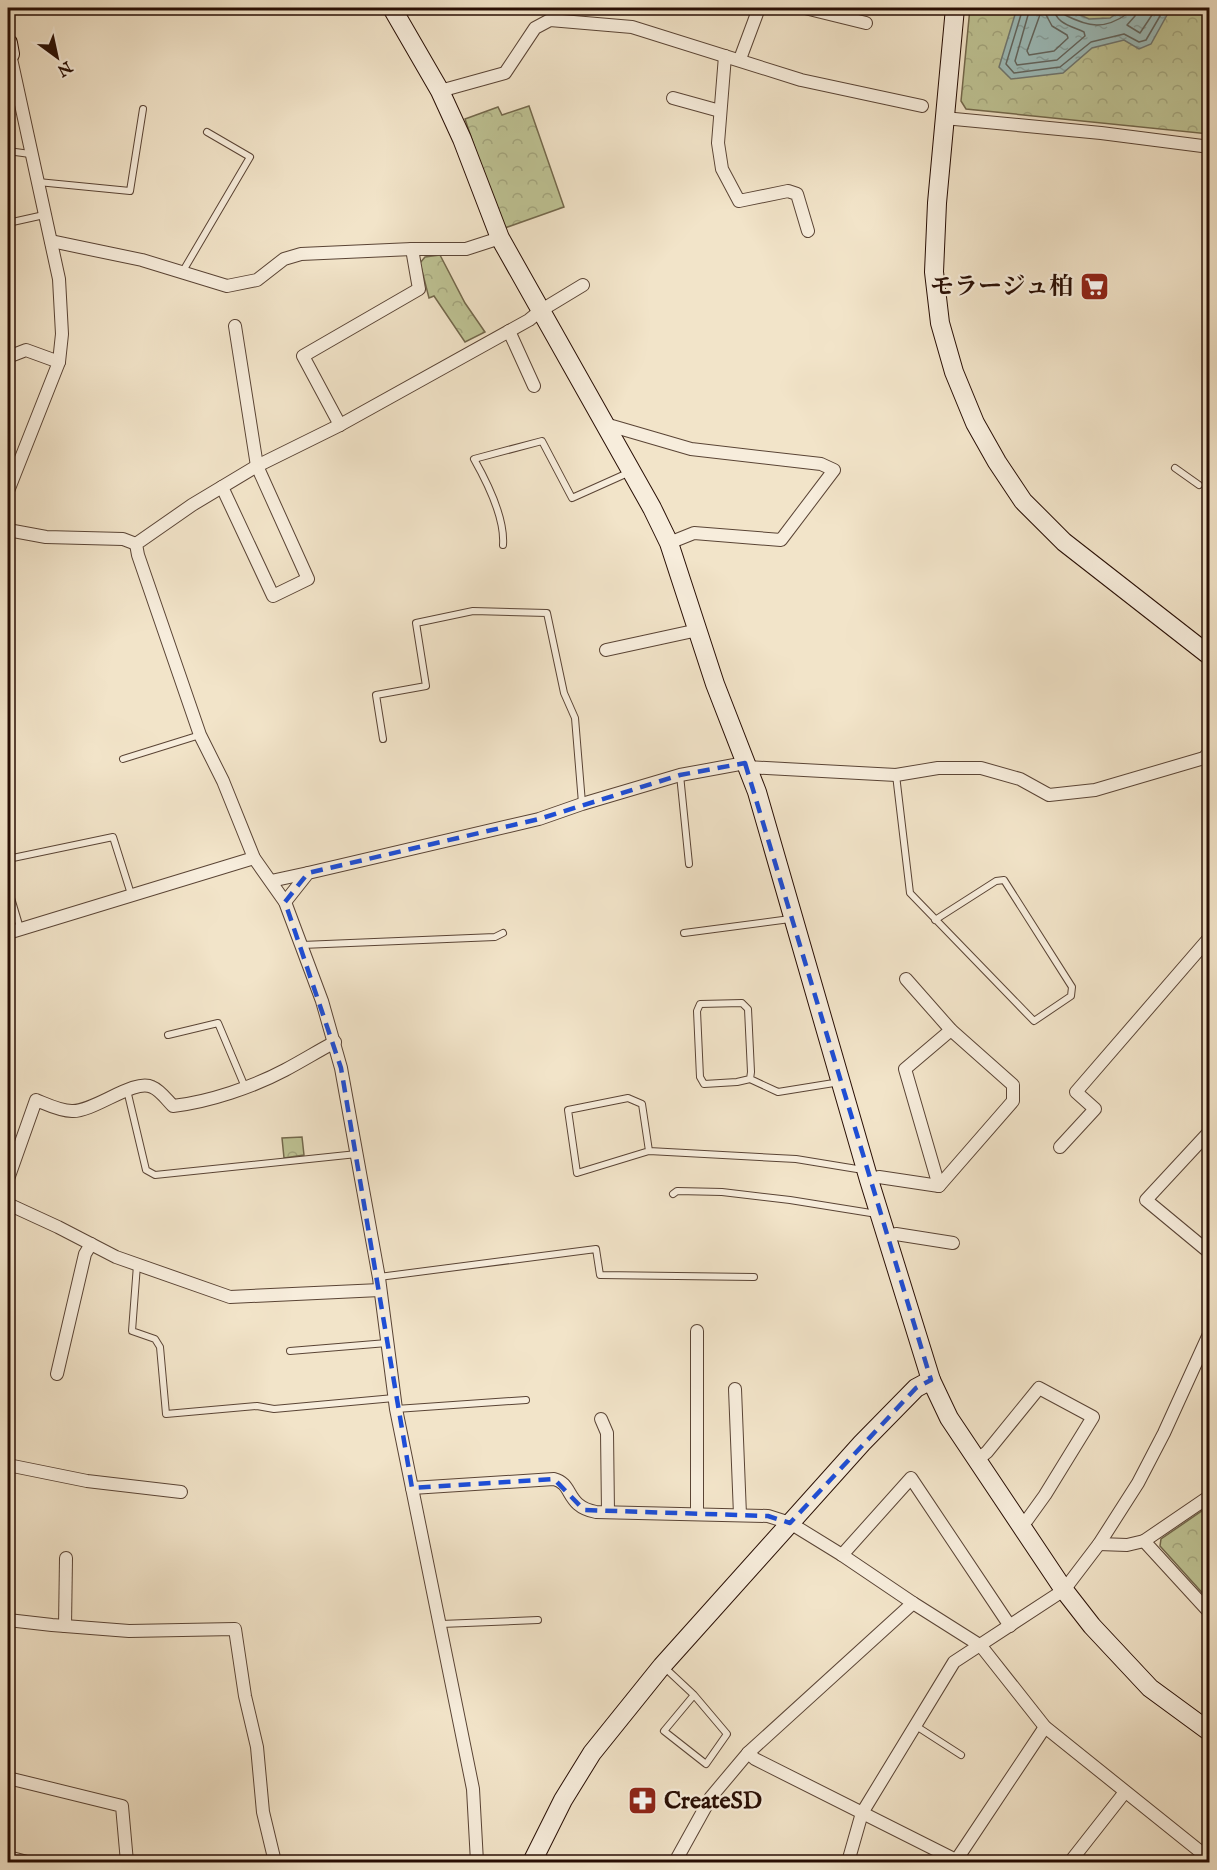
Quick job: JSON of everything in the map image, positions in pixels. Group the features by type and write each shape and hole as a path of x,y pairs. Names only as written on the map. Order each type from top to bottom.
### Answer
{"street":[{"path":"392,8 440,91 462,139 500,238 669,543 715,684 757,792 867,1173 931,1380 949,1418 1064,1590 1099,1634 1150,1688 1209,1732"},
{"path":"740,59 759,8"},
{"path":"805,8 866,22"},
{"path":"955,8 936,203 934,272 940,323 954,372 975,423 1023,501 1064,542 1209,656"},
{"path":"440,91 506,74 535,28 550,20 632,27 801,80 922,106"},
{"path":"8,50 51,241 62,303 59,362 8,491"},
{"path":"725,56 718,144 722,169 739,201 788,191 797,194 808,231"},
{"path":"673,98 720,111"},
{"path":"944,118 1101,133 1209,147"},
{"path":"51,241 142,260 227,286 257,280 284,259 301,254 466,249 500,238"},
{"path":"340,425 303,356 420,289 412,249"},
{"path":"136,544 192,505 257,466 340,425 529,320 583,285"},
{"path":"222,487 273,596 308,579 257,466 235,326"},
{"path":"509,331 534,386"},
{"path":"8,357 26,350 59,362"},
{"path":"606,429 612,426 691,449 821,464 834,470 781,540 694,533 669,543"},
{"path":"8,530 46,537 123,539 136,544"},
{"path":"136,544 200,735 223,781 254,858 285,902 335,1042 379,1284 395,1404 473,1789 477,1863"},
{"path":"606,650 698,630"},
{"path":"271,881 528,822 680,775 746,765 896,776 938,768 981,768 1020,779 1049,795 1095,790 1204,758 1209,751"},
{"path":"8,933 254,858"},
{"path":"285,902 308,873"},
{"path":"1060,1147 1095,1109 1076,1092 1209,937"},
{"path":"906,979 951,1030 1013,1085 1012,1101 939,1186"},
{"path":"939,1186 905,1069 951,1030"},
{"path":"8,1179 36,1100 72,1111 94,1106 127,1090 146,1085 154,1087 173,1106 186,1104 245,1087 285,1070 335,1042"},
{"path":"1209,1131 1146,1200 1209,1253"},
{"path":"867,1173 879,1177 939,1186"},
{"path":"8,1204 116,1257 230,1297 379,1284"},
{"path":"887,1236 896,1234 953,1243"},
{"path":"57,1374 85,1254 91,1244"},
{"path":"697,1331 697,1514"},
{"path":"848,1863 862,1813 954,1662 1064,1590 1099,1544 1138,1484 1209,1332"},
{"path":"532,1863 563,1800 592,1753 662,1666 862,1443 916,1388 931,1380"},
{"path":"977,1460 987,1452 1039,1388 1093,1417 1045,1495 1021,1525"},
{"path":"735,1389 740,1515"},
{"path":"601,1419 606,1433 608,1512"},
{"path":"8,1465 87,1481 181,1492"},
{"path":"842,1555 911,1478 1010,1626"},
{"path":"412,1488 554,1479 563,1484 578,1506 584,1510 768,1516 790,1523 981,1646 1045,1727 1206,1858"},
{"path":"1099,1544 1127,1545 1144,1541 1209,1496"},
{"path":"1144,1541 1209,1612"},
{"path":"65,1626 66,1558"},
{"path":"675,1863 711,1797 748,1753 913,1603"},
{"path":"8,1620 129,1631 235,1629 245,1696 257,1746 262,1812 275,1863"},
{"path":"748,1753 754,1759 955,1861 1045,1727"},
{"path":"8,1778 122,1806 127,1863"},
{"path":"1070,1863 1125,1792"},
{"path":"8,1857 27,1863"}],"lane":[{"path":"38,182 130,191 143,109"},
{"path":"183,271 250,157 207,132"},
{"path":"8,151 30,154"},
{"path":"8,223 45,214"},
{"path":"503,544 504,533 485,478 474,459 542,441 573,498 630,472"},
{"path":"1175,468 1199,485"},
{"path":"383,739 376,695 426,686 416,623 473,611 547,613 564,693 575,718 582,804"},
{"path":"123,759 200,735"},
{"path":"680,775 689,864"},
{"path":"896,776 909,893 935,920 1034,1021 1071,996 1072,987 1004,880 996,881 935,920"},
{"path":"8,858 113,837 131,894"},
{"path":"8,888 20,928"},
{"path":"684,933 794,918"},
{"path":"302,945 495,937 503,933"},
{"path":"750,1079 752,1072 748,1009 742,1003 700,1004 697,1011 700,1077 704,1084 750,1079 778,1092 840,1082"},
{"path":"168,1035 218,1023 245,1087"},
{"path":"127,1090 146,1170 155,1175 357,1154"},
{"path":"649,1151 642,1104 628,1098 568,1110 577,1173 649,1151 796,1158 857,1169 867,1173"},
{"path":"673,1194 677,1191 722,1192 790,1200 872,1215 880,1214"},
{"path":"379,1284 596,1249 600,1275 754,1277"},
{"path":"137,1265 132,1331 155,1339 160,1347 166,1414 257,1406 274,1409 526,1400"},
{"path":"290,1351 387,1343"},
{"path":"441,1624 538,1620"},
{"path":"662,1666 694,1695 727,1734 706,1764 664,1731 694,1695"},
{"path":"916,1726 961,1755"}],"highlighted area":[{"path":"745,763 931,1380 916,1388 790,1523 768,1516 584,1510 554,1479 412,1488 341,1068 285,902 308,873 539,819 680,775"}],"green space":[{"path":"970,8 1209,8 1209,134 966,109 961,101"},
{"path":"529,106 564,207 502,229 465,119 498,107 502,115"},
{"path":"440,255 465,303 485,332 465,342 434,296 429,298 420,263 425,257"},
{"path":"302,1137 304,1155 284,1158 282,1138"},
{"path":"1209,1506 1209,1597 1206,1597 1160,1546 1161,1539"}],"water":[{"path":"1017,8 1065,8 1089,19 1110,18 1125,8 1164,8 1167,15 1151,44 1139,49 1124,40 1092,48 1063,73 1011,79 999,67"}],"place":[{"name":"モラージュ柏","path":"1094,287"},
{"name":"CreateSD","path":"643,1801"}]}
